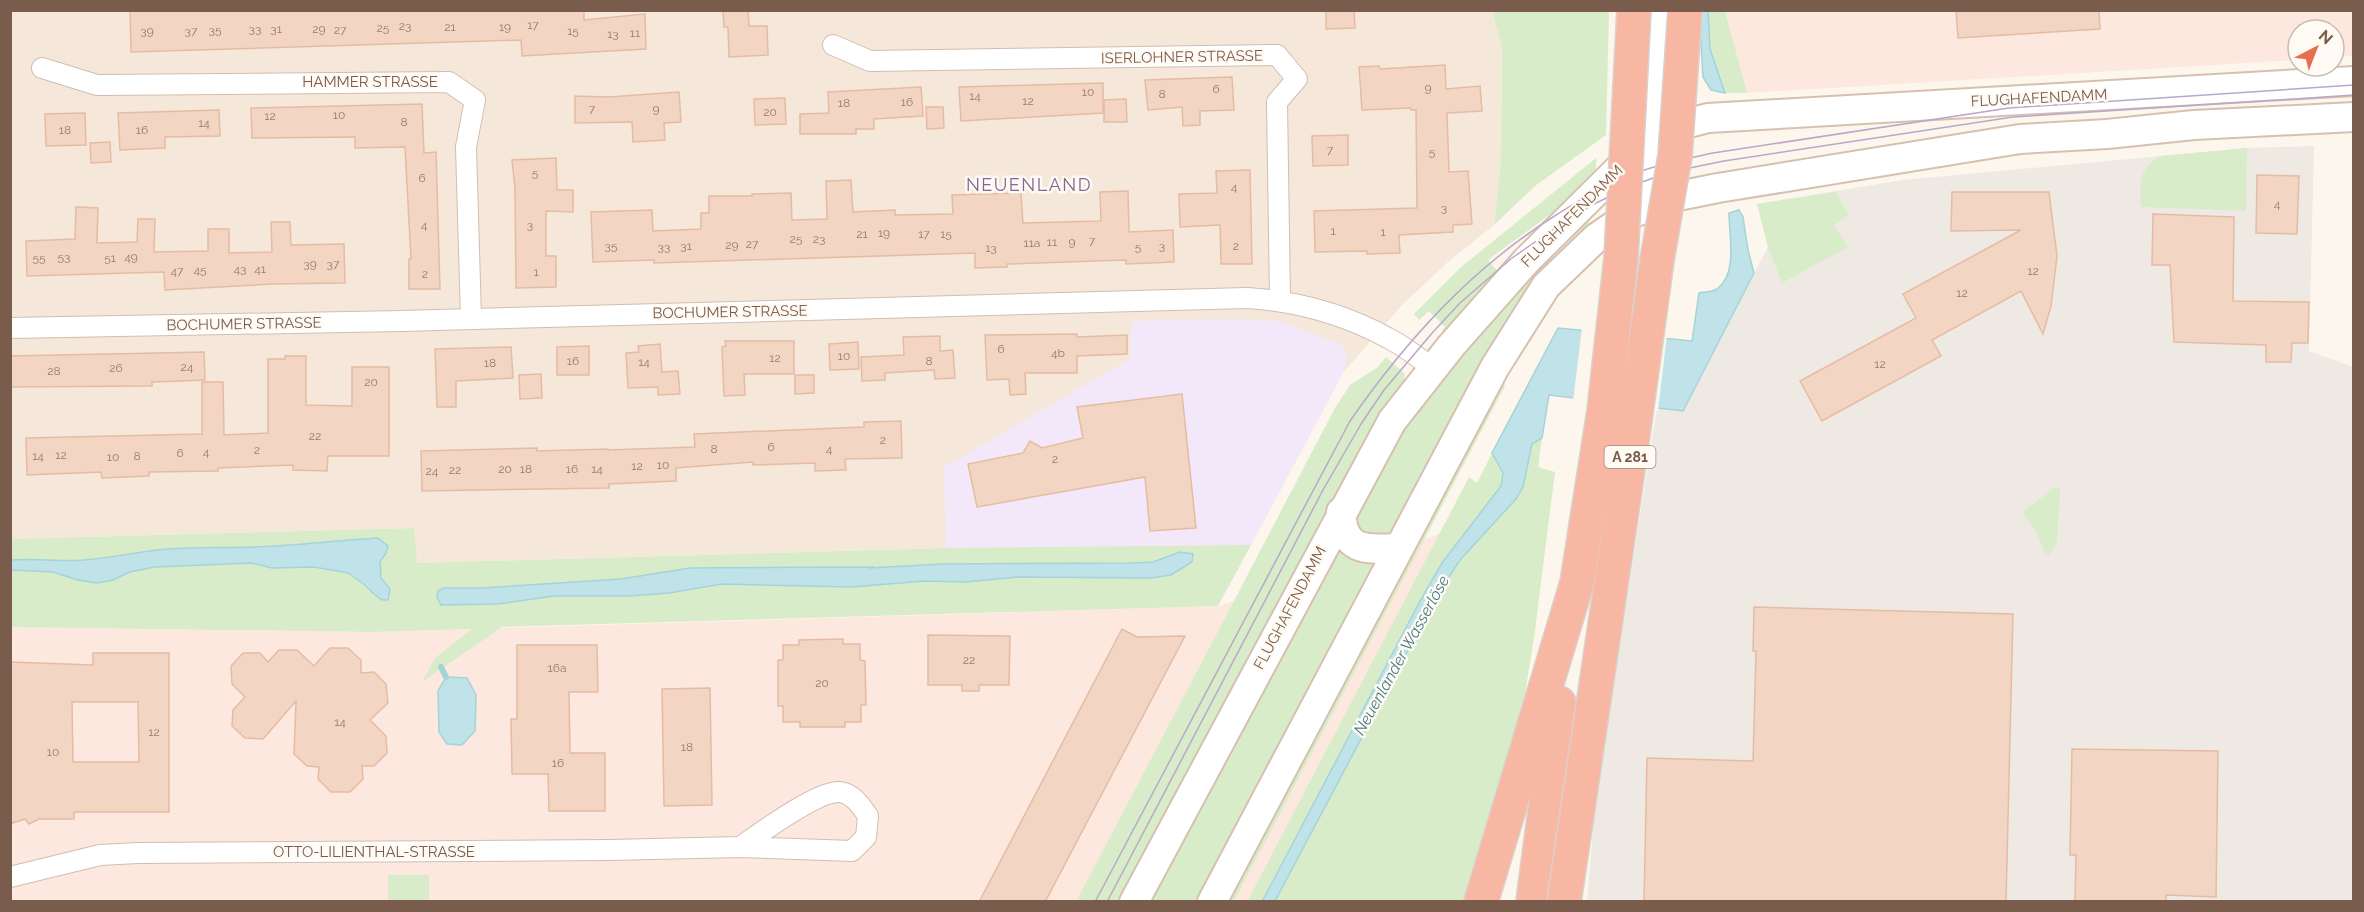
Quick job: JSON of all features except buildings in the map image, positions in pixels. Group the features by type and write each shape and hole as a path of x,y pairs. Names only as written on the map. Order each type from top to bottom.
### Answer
{"highway":[{"name":"A 281","path":"1533,902 1554,732 1604,411 1621,258 1634,10"},
{"name":"A 281","path":"1564,902 1657,260 1675,156 1685,10"},
{"path":"1481,902 1577,583"}],"main road":[{"name":"FLUGHAFENDAMM","path":"1134,902 1341,512 1392,421 1451,346 1527,260 1648,140 1666,129 1708,118 2354,81"},
{"name":"FLUGHAFENDAMM","path":"1212,902 1397,548 1495,367 1546,286 1596,238 1631,214 1673,197 2020,139 2107,134 2194,125 2354,117"},
{"path":"1341,512 1342,529 1353,544 1366,550 1397,548"}],"street":[{"path":"1643,209 1657,10"},
{"name":"ISERLOHNER STRASSE","path":"833,45 870,61 1277,55 1296,79 1278,102 1280,300"},
{"name":"HAMMER STRASSE","path":"42,68 97,84 449,82 475,100 466,147 471,318"},
{"name":"BOCHUMER STRASSE","path":"10,328 365,322 1247,298 1280,300 1307,306 1388,338 1434,369"},
{"name":"OTTO-LILIENTHAL-STRASSE","path":"10,877 100,855 138,853 740,847 852,851 866,837 868,816 857,800 840,792 823,796 790,814 740,847"}],"shaded area":[{"path":"10,11 1492,11 1502,47 1501,159 1494,225 1449,261 1402,305 1343,373 1251,545 946,548 416,563 414,528 11,539"},
{"path":"1720,11 2353,11 2353,56 2346,56 2346,18 2286,18 2286,61 1747,93"},
{"path":"2314,146 2309,351 2353,367 2353,901 1587,902 1595,805 1660,388 1683,410 1768,247 1757,204 1903,180 2247,148"},
{"path":"1235,319 1279,321 1343,345 1347,359 1343,373 1251,545 946,548 944,467 1130,359 1131,321"},
{"path":"1529,505 1414,901 11,902 11,627 372,632 1218,606"}],"green space":[{"path":"1492,11 1609,11 1606,135 1535,186 1494,225 1501,159 1502,47"},
{"path":"1708,11 1725,11 1747,93 1725,93 1710,49"},
{"path":"2247,148 2246,211 2141,207 2142,177 2148,166 2160,156"},
{"path":"1596,158 1596,175 1584,187 1488,260 1500,274 1447,334 1442,331 1445,327 1429,311 1419,320 1414,314 1460,268"},
{"path":"1836,192 1849,215 1834,225 1848,247 1782,283 1768,247 1757,204"},
{"path":"1585,218 1589,223 1559,250 1540,272 1199,901 1148,902 1405,425 1462,351"},
{"path":"1386,357 1405,374 1402,389 1123,901 1076,902 1335,408 1350,385 1378,367"},
{"path":"1501,379 1505,386 1234,901 1225,902"},
{"path":"1542,438 1538,467 1555,472 1534,638 1517,743 1467,901 1275,902 1439,592 1460,560 1516,499 1532,444"},
{"path":"1492,453 1504,473 1501,486 1442,563 1420,601 1262,901 1247,902 1469,477 1477,483"},
{"path":"2055,487 2060,491 2057,541 2049,556 2045,553 2035,530 2022,512"},
{"path":"414,528 417,563 946,548 1251,545 1218,606 502,627 422,682 435,658 472,629 372,632 11,627 10,539"},
{"path":"388,875 429,875 429,901 388,901"}],"water":[{"path":"1699,11 1708,11 1710,49 1725,93 1711,90 1703,77"},
{"name":"Neuenlander Wasserlöse","path":"1739,210 1743,217 1754,273 1683,411 1549,395 1542,438 1532,444 1523,487 1516,499 1460,560 1439,592 1275,901 1262,902 1420,601 1442,563 1501,486 1503,473 1492,453 1558,328 1692,341 1699,293 1717,289 1728,274 1731,254 1729,213"},
{"path":"378,538 388,546 380,562 381,578 390,589 388,600 382,600 348,573 314,567 272,568 252,563 154,567 97,583 53,572 11,570 11,560 84,560 157,550 262,547"},
{"path":"1180,552 1193,554 1192,562 1171,575 1151,578 1018,577 966,582 925,581 851,587 722,584 669,593 629,596 554,596 498,604 441,605 437,597 438,591 443,588 483,588 621,579 690,568 874,567 869,568 943,564 1131,563 1153,562"},
{"path":"446,677 467,678 476,695 475,731 462,745 447,744 439,732 438,691"}],"pier":[{"path":"1582,328 1667,335 1658,411 1573,401"}],"waterway":[{"path":"441,667 446,677"}],"tram line":[{"path":"1637,10 1631,186 1632,249 1638,302 1639,349"},
{"path":"1095,902 1350,421 1394,362 1443,307 1496,258 1556,215 1596,191 1631,174 1713,153 2009,108 2354,85"},
{"path":"1107,902 1323,490 1361,424 1384,390 1460,303 1512,258 1551,231 1592,205 1631,186 1670,172 1724,161 2013,117 2354,95"}],"district":[{"name":"NEUENLAND","path":"1029,185"}]}
